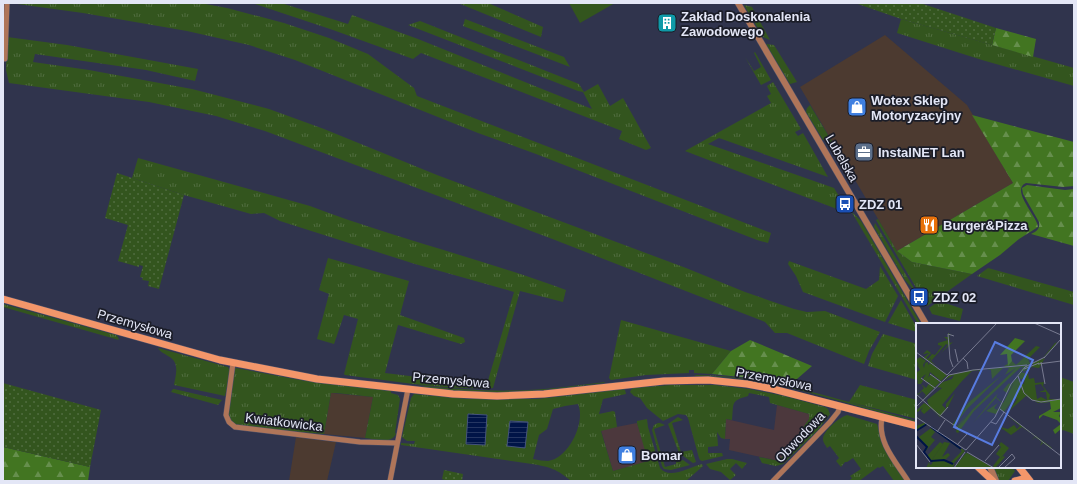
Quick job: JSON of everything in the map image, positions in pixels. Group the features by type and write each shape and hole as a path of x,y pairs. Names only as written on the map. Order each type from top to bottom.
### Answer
{"main road":[{"name":"Przemysłowa","path":"3,299 233,363 317,379 472,395 534,395 656,381 708,380 773,389 916,428"},
{"path":"979,468 993,481"},
{"path":"1020,468 1029,481"},
{"path":"1015,481 1023,479 1029,481"}],"street":[{"path":"5,59 7,3"},
{"name":"Lubelska","path":"738,3 925,323"},
{"name":"Kwiatkowicka","path":"233,363 226,415 229,422 235,427 360,442 397,443"},
{"path":"390,481 408,389"},
{"name":"Obwodowa","path":"773,481 830,422 838,412 840,406"},
{"path":"882,418 881,431 883,440 908,481"},
{"path":"990,468 996,481"}],"shaded area":[{"path":"885,35 967,105 1013,183 897,251 800,87"},
{"path":"331,393 373,397 365,438 324,434"},
{"path":"777,405 809,414 809,419 779,461 729,450 730,439 725,439 726,419 774,430"},
{"path":"468,414 487,415 485,445 466,444"},
{"path":"510,421 528,422 525,448 507,446"},
{"path":"637,423 649,461 613,471 601,430"},
{"path":"296,437 336,442 327,481 289,481"}],"green space":[{"path":"10,3 200,3 227,8 284,23 329,38 368,54 414,88 417,96 771,233 768,243 478,133 295,60 249,45 187,31 83,13"},
{"path":"255,3 281,3 348,24 352,15 418,39 592,109 583,92 408,25 420,21 579,84 584,92 598,84 610,106 623,98 651,148 646,150 619,139 622,131 421,53 413,59"},
{"path":"458,3 488,3 543,27 541,37"},
{"path":"569,3 615,3 580,23"},
{"path":"855,3 920,3 996,28 992,45 901,19"},
{"path":"744,5 752,7 770,40 763,37"},
{"path":"465,19 564,57 570,67 463,26"},
{"path":"901,19 1074,68 1074,86 982,60 897,33"},
{"path":"996,28 1036,39 1033,57 992,45"},
{"path":"7,37 67,45 198,69 195,81 146,70 35,54 33,62 89,70 192,89 269,109 324,129 437,175 686,268 745,292 794,309 807,312 825,311 880,332 869,351 864,364 787,333 775,333 765,322 555,240 265,131 216,116 149,102 9,83 6,70"},
{"path":"766,44 774,45 797,82 790,84"},
{"path":"755,52 771,80 761,85 745,57 754,71 761,67 754,53"},
{"path":"773,82 801,129 795,132 798,136 803,133 828,177 719,138 708,144 834,188 850,214 685,151 771,103 767,96 771,94 767,86"},
{"path":"810,105 834,145 832,146 828,138 823,140 806,112"},
{"path":"972,115 1074,142 1074,186 1063,187 1026,183 1022,186 1021,191 1023,197 1037,222 1038,227 1019,239 1000,255 972,274 912,262 897,251 1013,183"},
{"path":"138,158 310,206 342,218 502,268 566,290 563,302 520,291 493,388 456,388 345,375 344,374 358,319 344,315 334,344 317,339 329,294 319,290 328,258 409,281 400,315 464,338 465,342 461,344 398,325 385,373 487,384 514,292 415,264 280,221 264,213 251,214 184,195 132,178"},
{"path":"117,173 184,195 159,289 148,286 149,281 142,280 143,278 140,277 143,266 139,265 139,267 118,261 128,225 105,218"},
{"path":"1027,185 1065,190 1074,189 1074,246 1031,234 1038,230 1039,222 1023,194 1022,188"},
{"path":"851,211 861,221 920,323 917,323"},
{"path":"878,219 897,251 912,262 972,274 927,306 876,220"},
{"path":"875,223 918,295 905,280 874,227"},
{"path":"789,261 866,289 879,280 880,266 898,296 885,322 803,292 796,276 788,264"},
{"path":"988,268 1074,292 1074,305 977,276"},
{"path":"901,300 916,326 916,332 888,323"},
{"path":"939,301 963,309 960,321 932,314 929,308"},
{"path":"3,304 116,335 119,340 3,307"},
{"path":"621,320 731,351 712,374 694,373 694,370 689,370 689,373 646,375 611,380 609,378"},
{"path":"883,334 916,344 916,380 868,366 872,354"},
{"path":"750,340 812,366 790,385 750,378 712,374 731,351"},
{"path":"158,348 228,367 230,371 225,396 174,385 176,365 172,359"},
{"path":"236,368 300,380 391,391 391,393 398,395 400,399 396,434 390,439 386,440 365,438 373,397 336,393 331,393 324,434 236,425 228,415 234,370"},
{"path":"694,375 722,376 748,380 696,376"},
{"path":"1061,377 1074,382 1074,434 1063,430 1061,432"},
{"path":"757,381 807,391 916,422 808,392"},
{"path":"605,382 534,391 487,393 463,392 417,385 472,390 514,391 547,389"},
{"path":"3,383 101,410 90,467 3,447"},
{"path":"671,385 715,385 749,389 784,396 825,407 828,409 830,414 818,430 783,464 776,466 762,463 759,457 779,461 809,419 809,414 770,403 769,397 749,393 748,396 738,399 734,404 732,420 726,419 725,439 721,438 717,432 718,446 708,447 708,453 722,453 723,456 702,461 699,458 686,415 678,414 663,421 647,408 640,398 634,396 630,392 632,388"},
{"path":"860,385 916,400 916,419 849,402"},
{"path":"173,389 222,400 218,405 171,392"},
{"path":"623,389 625,390 626,394 603,399 599,414 613,411 615,412 617,427 601,431 613,471 648,461 637,423 637,421 647,419 660,468 669,473 674,473 702,464 703,466 686,481 571,481 557,471 544,466 401,445 401,443 414,444 415,441 407,441 402,437 411,398 414,394 469,399 537,399","holes":["578,404 580,411 578,429 574,438 563,453 548,461 533,459 539,435 547,429 553,409"]},
{"path":"847,415 877,424 883,444 905,481 894,481 883,466 878,467 859,481 850,480 852,478 850,476 861,469 853,458 845,462 841,467 836,461 839,458 830,446 827,448 823,442 826,432 832,425 840,418"},
{"path":"678,417 683,420 672,423 681,452 692,450 696,462 693,463 679,453 668,424"},
{"path":"658,423 665,425 654,429 665,467 683,460 690,465 671,470 664,469 652,430 654,425"},
{"path":"3,447 90,467 88,481 3,481"},
{"path":"727,459 747,463 742,469 736,463 730,469 736,475 730,480 721,472 710,469 706,464"},
{"path":"992,468 1012,468 1015,471 1008,481 999,481"},
{"path":"444,470 463,474 462,481 448,481 442,479"}],"place":[{"name":"Zakład Doskonalenia Zawodowego","path":"667,23"},
{"name":"Wotex Sklep Motoryzacyjny","path":"857,107"},
{"name":"InstalNET Lan","path":"864,152"},
{"name":"ZDZ 01","path":"845,204"},
{"name":"Burger&Pizza","path":"929,225"},
{"name":"ZDZ 02","path":"919,297"},
{"name":"Bomar","path":"627,455"}]}
